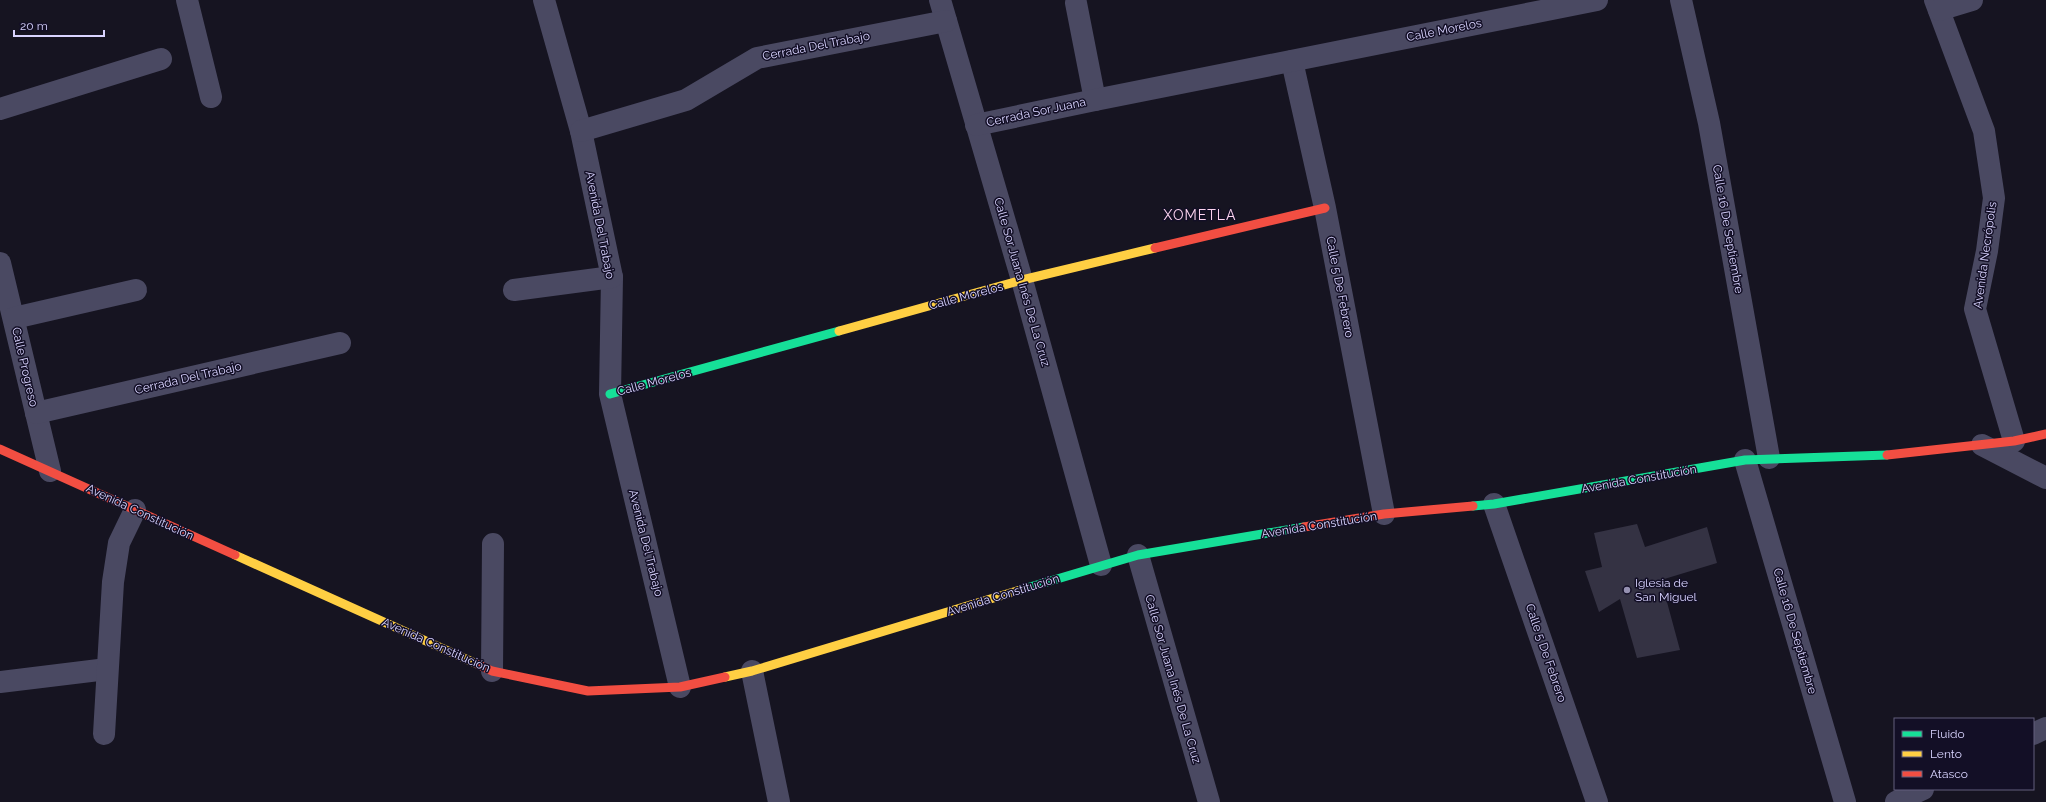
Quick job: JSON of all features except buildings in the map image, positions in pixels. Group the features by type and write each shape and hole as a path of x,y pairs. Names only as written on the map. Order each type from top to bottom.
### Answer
{"street":[{"path":"187,0 211,97"},
{"name":"Avenida Del Trabajo","path":"544,0 581,131 612,277 610,394 680,687"},
{"name":"Calle Sor Juana Inés De La Cruz","path":"940,0 1022,280 1101,565"},
{"name":"Calle Morelos","path":"1095,100 1597,0"},
{"name":"Calle 16 De Septiembre","path":"1681,0 1709,123 1769,458"},
{"path":"1937,5 1972,0"},
{"path":"1076,3 1095,100"},
{"name":"Avenida Necrópolis","path":"1937,5 1984,131 1994,198 1987,251 1975,309 2014,441"},
{"name":"Cerrada Del Trabajo","path":"581,131 686,100 757,58 946,21"},
{"path":"0,109 161,59"},
{"name":"Calle 5 De Febrero","path":"1292,61 1325,208 1384,514"},
{"name":"Cerrada Sor Juana","path":"976,125 1095,100"},
{"name":"Calle Morelos","path":"610,394 1022,280 1325,208"},
{"name":"Calle Progreso","path":"0,264 50,471"},
{"path":"514,290 612,277"},
{"path":"14,318 136,290"},
{"name":"Cerrada Del Trabajo","path":"36,413 340,343"},
{"name":"Avenida Constitución","path":"0,449 492,671 588,691 680,687 752,671 1138,555 1384,514 1494,504 1745,460 1905,454 2014,441 2046,434"},
{"path":"1982,445 2046,478"},
{"name":"Calle 16 De Septiembre","path":"1745,460 1845,802"},
{"name":"Calle 5 De Febrero","path":"1494,504 1597,802"},
{"path":"104,734 113,582 119,543 135,510"},
{"path":"492,671 493,544"},
{"name":"Calle Sor Juana Inés De La Cruz","path":"1138,555 1209,802"},
{"path":"0,682 107,669"},
{"path":"752,671 779,802"},
{"path":"2034,734 2046,728"},
{"path":"1896,802 1921,790"},
{"path":"1929,790 1933,802"}],"traffic: fast":[{"path":"610,394 839,331"},
{"path":"1473,506 1494,504 1745,460 1887,455"},
{"path":"1020,590 1138,555 1304,527"}],"traffic: slow":[{"path":"839,331 1022,280 1155,248"},
{"path":"235,555 477,664"},
{"path":"725,677 752,671 1020,590"}],"traffic: jam":[{"path":"1155,248 1325,208"},
{"path":"1887,455 2014,441 2046,434"},
{"path":"0,449 235,555"},
{"path":"1304,527 1384,514 1473,506"},
{"path":"477,664 492,671 588,691 680,687 725,677"}],"place":[{"name":"Iglesia de San Miguel","path":"1627,590"}],"district":[{"name":"XOMETLA","path":"1200,215"}]}
